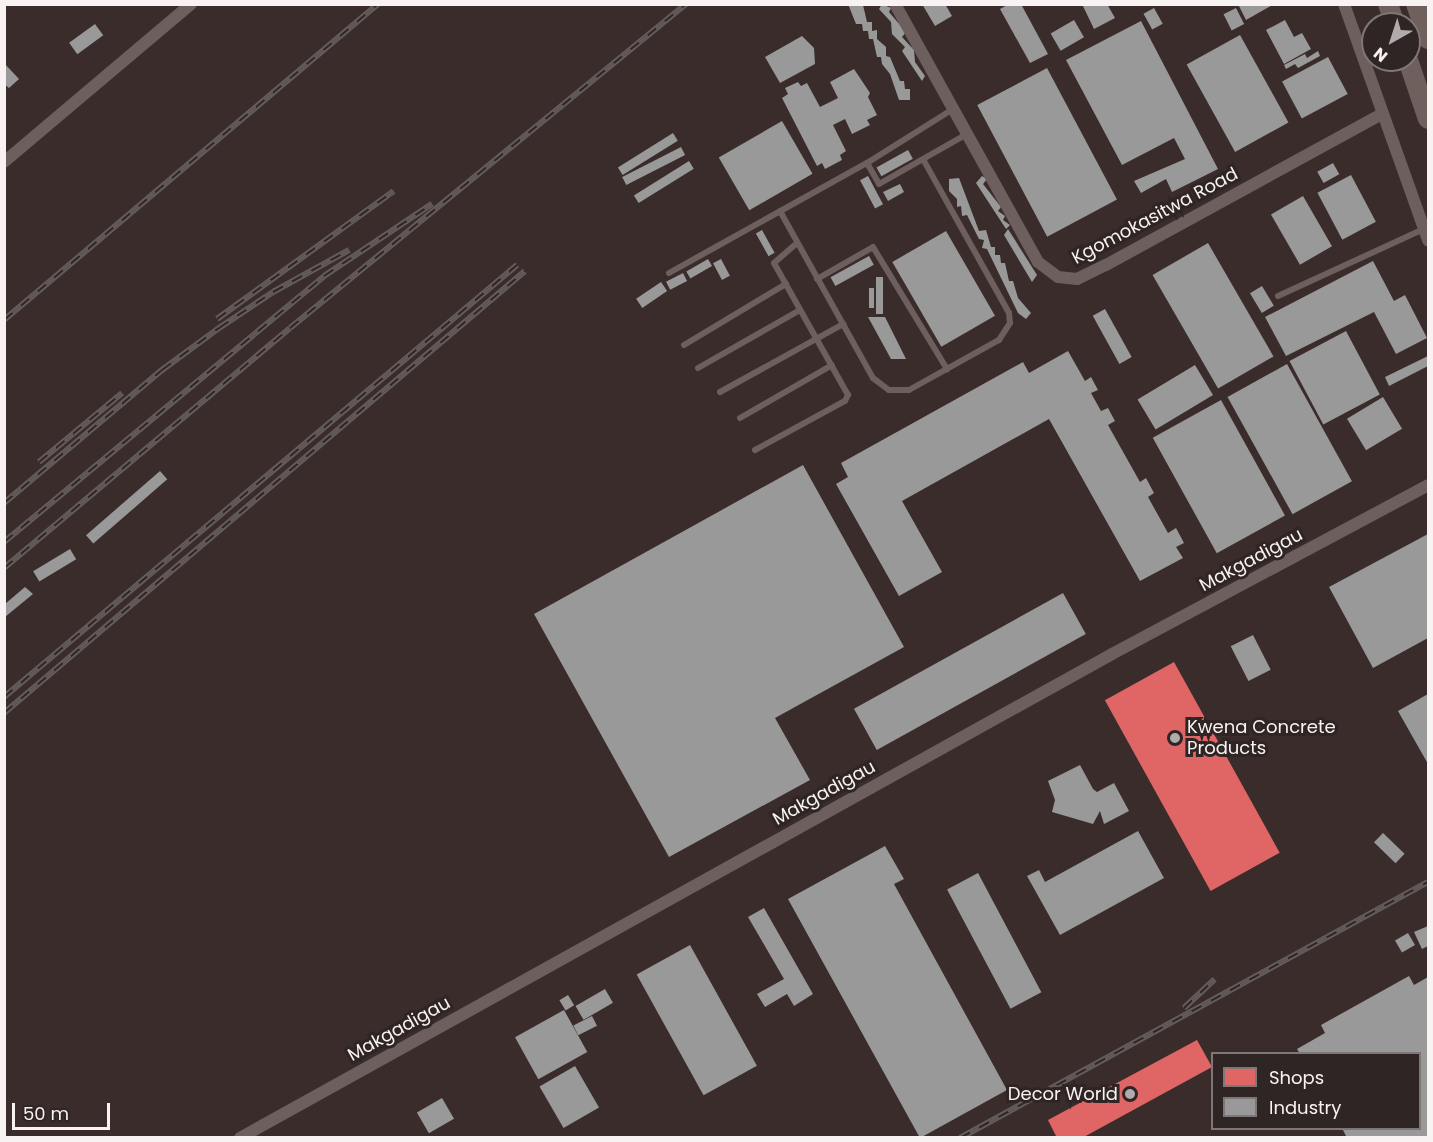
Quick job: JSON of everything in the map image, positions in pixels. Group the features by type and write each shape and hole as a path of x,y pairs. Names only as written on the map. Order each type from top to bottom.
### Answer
{"main road":[{"path":"1416,4 1428,39"},
{"path":"1412,72 1428,119"}],"street":[{"path":"4,162 191,4"},
{"name":"Kgomokasitwa Road","path":"895,4 1038,262 1058,278 1077,279 1382,114"},
{"path":"1344,4 1426,234"},
{"name":"Makgadigau","path":"240,1137 1112,654 1428,485"}],"lane":[{"path":"669,273 867,163 953,109"},
{"path":"867,163 879,184 967,134"},
{"path":"780,211 873,378 889,390 909,390 999,340 1010,323 1009,313 923,159"},
{"path":"1278,297 1426,234"},
{"path":"755,450 845,401 848,394 774,263 797,243"},
{"path":"818,279 873,247 947,369"},
{"path":"684,345 786,285"},
{"path":"698,368 800,310"},
{"path":"720,392 843,324"},
{"path":"740,418 832,365"}],"shaded area":[{"path":"5,5 1428,5 1428,1137 5,1138"}],"building: Shops":[{"path":"1174,662 1280,853 1211,891 1105,700"},
{"name":"Decor World","path":"1197,1040 1211,1065 1211,1068 1082,1138 1057,1138 1048,1120"}],"building: Industry":[{"path":"848,4 863,5 867,22 872,22 872,31 877,30 877,39 886,47 886,56 890,57 900,81 904,81 905,89 910,89 910,100 899,100 890,74 882,64 881,57 877,57 873,39 869,39 868,31 863,31 862,24 856,24"},
{"path":"882,4 891,8 889,12 906,32 902,37 914,50 915,62 925,76 922,81 902,51 905,47 892,34 891,22 879,9"},
{"path":"922,4 945,4 952,16 935,26"},
{"path":"1009,4 1021,4 1048,54 1030,63 1000,9"},
{"path":"1082,4 1107,4 1115,18 1094,29"},
{"path":"1238,4 1274,4 1246,20"},
{"path":"1154,8 1163,24 1152,30 1144,14"},
{"path":"1236,8 1244,24 1232,30 1224,14"},
{"path":"1074,20 1084,37 1061,51 1051,34"},
{"path":"1285,20 1294,37 1302,33 1311,49 1284,64 1266,30"},
{"path":"1141,21 1218,169 1172,192 1166,179 1141,193 1134,181 1185,159 1174,138 1122,165 1066,60"},
{"path":"95,24 103,35 77,54 69,43"},
{"path":"1240,35 1288,122 1235,152 1187,65"},
{"path":"802,36 814,48 815,64 780,83 765,57"},
{"path":"1318,51 1320,56 1298,68 1295,64 1286,69 1284,65 1305,54 1307,58"},
{"path":"1328,57 1348,94 1302,118 1282,81"},
{"path":"4,63 19,79 9,88 4,84"},
{"path":"1047,68 1117,200 1047,237 977,105"},
{"path":"854,69 870,93 868,97 877,115 867,120 870,125 852,134 845,119 833,125 846,151 840,155 842,160 825,169 822,163 817,166 782,98 788,94 785,88 798,82 801,86 807,83 820,107 838,98 830,82"},
{"path":"782,121 812,174 749,210 719,158"},
{"path":"673,133 678,141 623,175 618,167"},
{"path":"681,147 685,155 626,185 622,177"},
{"path":"908,150 913,159 881,176 877,167"},
{"path":"689,161 694,169 639,203 634,195"},
{"path":"1333,163 1339,174 1324,183 1317,172"},
{"path":"1351,175 1376,222 1342,240 1317,193"},
{"path":"868,176 883,204 875,208 860,180"},
{"path":"982,176 987,179 983,184 1001,207 998,211 1005,216 1003,220 1010,225 1006,229 976,183"},
{"path":"959,178 979,231 986,230 991,247 995,247 995,255 1000,255 1001,263 1005,263 1009,281 1013,281 1018,298 1031,313 1026,319 1018,313 987,249 982,248 984,240 979,239 967,215 962,216 961,206 957,207 957,199 949,191 949,179"},
{"path":"900,184 904,192 888,201 883,192"},
{"path":"1303,196 1332,246 1300,265 1271,214"},
{"path":"1008,229 1037,275 1032,282 1004,235"},
{"path":"762,230 775,253 768,256 756,233"},
{"path":"946,231 995,316 941,347 892,262"},
{"path":"1208,243 1274,356 1218,388 1153,275"},
{"path":"869,256 874,265 835,286 831,277"},
{"path":"708,259 712,266 690,278 686,272"},
{"path":"721,259 730,276 722,280 713,263"},
{"path":"1373,261 1394,301 1405,295 1427,338 1396,354 1374,312 1286,356 1265,317"},
{"path":"683,273 687,281 670,290 666,282"},
{"path":"876,277 883,277 883,314 876,314"},
{"path":"661,282 667,291 642,308 636,299"},
{"path":"1262,286 1274,306 1262,313 1250,293"},
{"path":"869,288 874,288 874,308 869,308"},
{"path":"1105,309 1132,357 1119,364 1093,316"},
{"path":"868,317 885,317 906,359 891,359"},
{"path":"1346,331 1380,395 1323,425 1289,361"},
{"path":"1068,351 1085,381 1091,377 1098,390 1091,393 1101,411 1108,408 1115,421 1108,425 1140,482 1146,478 1154,493 1148,497 1168,533 1176,528 1184,543 1176,547 1183,558 1140,581 1049,419 902,501 942,572 899,596 836,484 848,477 841,463 1023,362 1029,373"},
{"path":"1428,356 1428,366 1389,386 1385,377"},
{"path":"1287,364 1352,481 1292,514 1228,397"},
{"path":"1195,365 1213,395 1156,430 1138,400"},
{"path":"1383,397 1402,429 1366,450 1347,419"},
{"path":"1221,400 1285,515 1217,553 1153,438"},
{"path":"803,465 904,647 775,718 810,780 669,857 534,614"},
{"path":"160,471 167,479 93,544 86,535"},
{"path":"1428,534 1428,638 1373,668 1329,587"},
{"path":"70,549 76,559 39,581 33,571"},
{"path":"25,587 33,594 5,617 5,604"},
{"path":"1063,593 1086,634 877,750 854,709"},
{"path":"1253,635 1271,670 1248,681 1231,646"},
{"path":"1428,694 1428,764 1398,711"},
{"path":"1080,765 1097,792 1114,783 1129,811 1104,824 1100,811 1093,824 1052,812 1055,800 1048,781"},
{"path":"1138,831 1164,878 1060,935 1027,876 1039,870 1045,882"},
{"path":"1383,833 1405,854 1396,863 1374,842"},
{"path":"885,846 904,879 894,884 1007,1090 920,1138 788,899"},
{"path":"978,873 1041,992 1010,1009 947,889"},
{"path":"764,908 813,994 794,1006 787,994 765,1007 757,994 784,979 748,917"},
{"path":"1428,926 1428,946 1422,949 1414,932"},
{"path":"1408,933 1415,945 1402,953 1395,941"},
{"path":"690,945 757,1066 704,1095 637,975"},
{"path":"1409,976 1414,985 1428,977 1428,1138 1347,1138 1343,1130 1421,1130 1421,1052 1299,1052 1297,1049 1325,1033 1321,1025"},
{"path":"605,989 613,1003 584,1020 576,1006"},
{"path":"568,995 574,1005 566,1010 559,1000"},
{"path":"564,1010 587,1052 538,1079 515,1037"},
{"path":"592,1016 597,1026 578,1035 573,1026"},
{"path":"575,1066 599,1108 563,1128 539,1086"},
{"path":"442,1098 454,1119 429,1133 417,1112"}],"railway":[{"path":"4,320 378,4"},
{"path":"4,568 290,328 686,4"},
{"path":"217,319 394,191"},
{"path":"4,542 324,276 432,204"},
{"path":"4,503 162,370 219,328 273,292 349,250"},
{"path":"4,697 517,265"},
{"path":"4,713 525,271"},
{"path":"39,462 122,393"},
{"path":"960,1138 1428,882"},
{"path":"1184,1008 1215,979"}],"place":[{"name":"Kwena Concrete Products","path":"1175,738"},
{"name":"Decor World","path":"1130,1094"}]}
